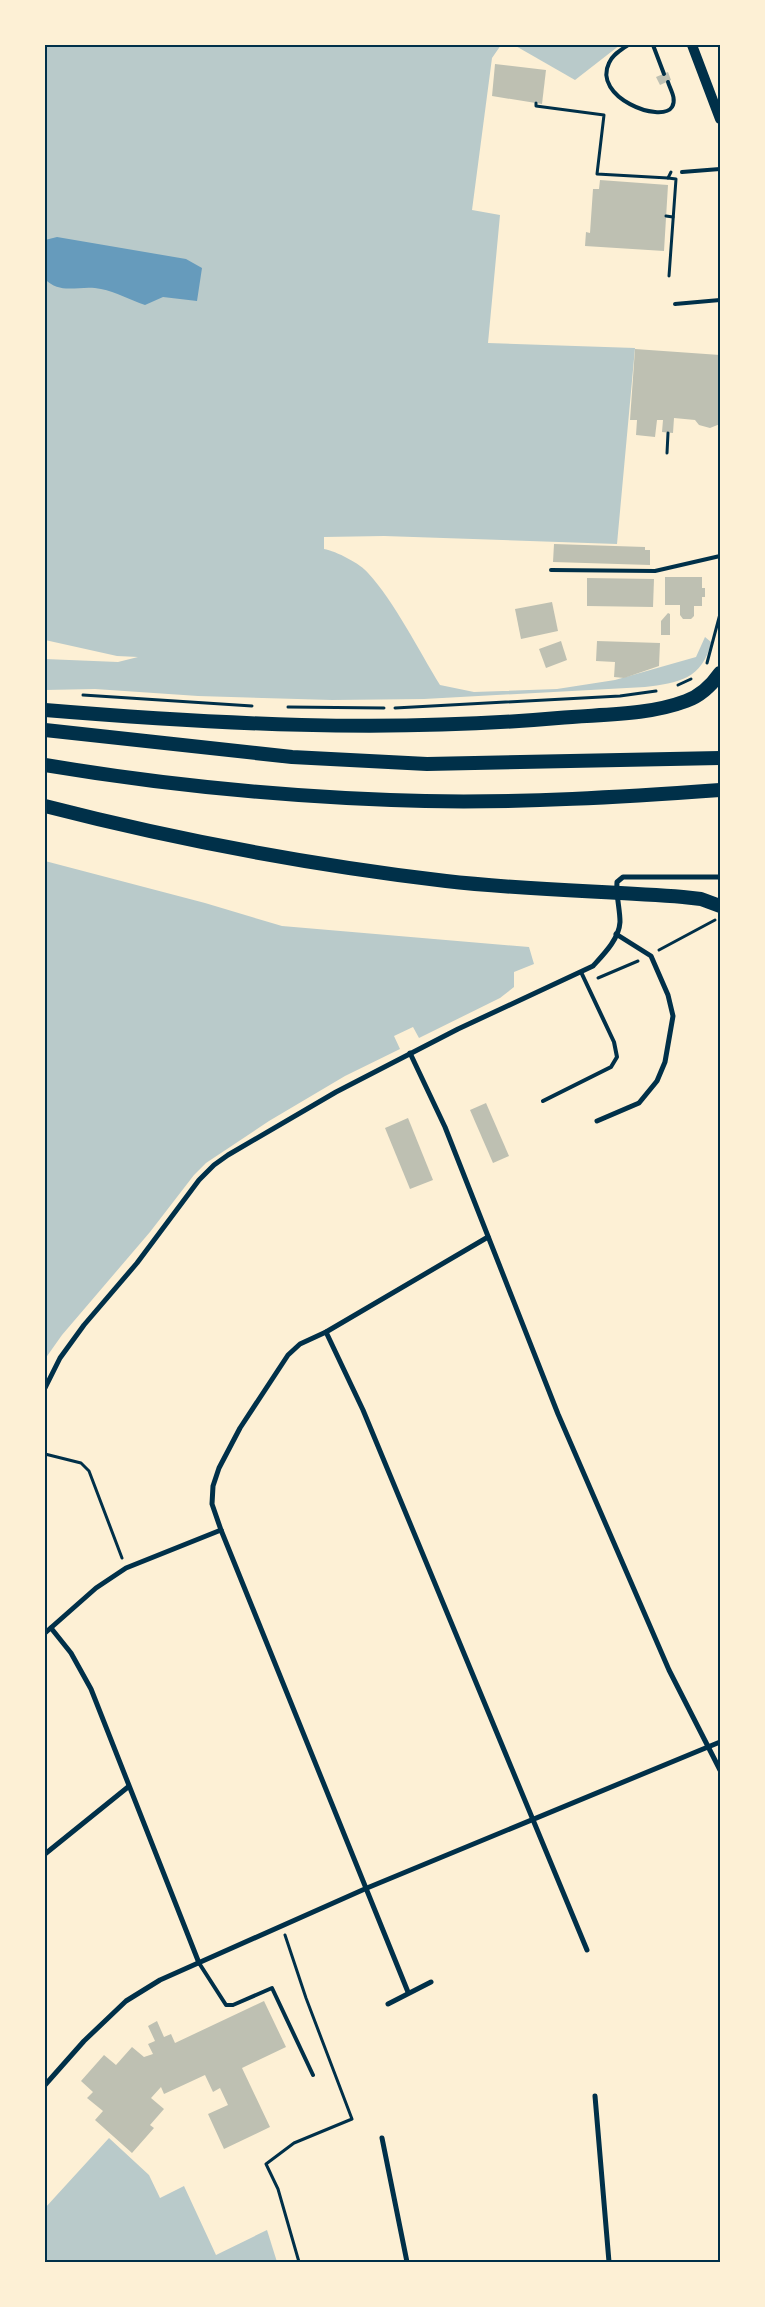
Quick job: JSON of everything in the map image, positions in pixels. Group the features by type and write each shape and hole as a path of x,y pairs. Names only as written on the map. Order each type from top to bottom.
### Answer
{"highway":[{"path":"45,710 145,718 290,724 418,726 514,722 647,710 686,701 705,691 720,673"},
{"path":"45,730 292,757 427,764 720,758"},
{"path":"45,764 183,784 280,794 426,801 584,799 720,790"},
{"path":"45,806 243,851 343,867 540,889 616,892 701,899 719,913"}],"main road":[{"path":"692,45 720,120"}],"street":[{"path":"45,1388 60,1358 84,1325 137,1263 199,1180 214,1165 293,1116 410,1053 593,966 611,944 620,923 616,892 617,882 623,877 720,877"},
{"path":"597,1121 639,1103 657,1081 665,1062 673,1016 668,995 651,956 616,934"},
{"path":"410,1053 445,1127 562,1423 669,1670 720,1770"},
{"path":"408,1992 221,1530 212,1504 213,1486 219,1468 236,1436 288,1355 300,1344 326,1332 488,1238"},
{"path":"326,1332 363,1410 531,1820 587,1950"},
{"path":"45,1633 96,1588 126,1568 221,1530"},
{"path":"51,1628 71,1653 90,1689 198,1962"},
{"path":"45,2085 84,2041 126,2001 160,1980 367,1888 720,1742"},
{"path":"45,1854 128,1787"},
{"path":"388,2004 408,1992 432,1982"},
{"path":"595,2096 609,2262"},
{"path":"382,2138 406,2262"}],"lane":[{"path":"628,45 614,56 607,68 606,78 613,93 641,108 663,112 670,110 674,100 668,82"},
{"path":"653,45 664,74"},
{"path":"682,172 720,169"},
{"path":"675,304 720,300"},
{"path":"551,570 655,572 720,556"},
{"path":"543,1101 611,1067 617,1057 614,1042 581,972"},
{"path":"198,1962 226,2005 233,2006 272,1988 313,2075"}],"path":[{"path":"536,103 536,106 604,115 597,174 676,179 669,276"},
{"path":"668,178 673,168"},
{"path":"666,216 673,216"},
{"path":"667,453 668,432"},
{"path":"706,666 720,614"},
{"path":"677,686 692,679"},
{"path":"286,707 392,708 610,696 659,691"},
{"path":"81,696 256,706"},
{"path":"657,951 719,913"},
{"path":"586,984 635,961 642,960"},
{"path":"45,1454 81,1463 89,1471 126,1568"},
{"path":"282,1927 306,1998 352,2119 294,2143 266,2164 278,2189 299,2262"}],"shaded area":[{"path":"45,45 501,45 492,58 472,210 500,215 488,343 635,348 617,544 384,536 324,537 324,549 348,558 360,566 378,584 397,612 440,685 474,692 557,689 615,680 696,657 705,637 711,642 702,664 687,677 678,681 645,687 424,699 332,700 198,696 95,689 45,690 45,659 118,662 138,657 117,656 45,640"},
{"path":"514,45 620,45 575,80"},
{"path":"45,861 205,903 282,926 529,947 534,964 514,972 514,987 500,998 419,1038 413,1027 394,1036 400,1049 345,1076 269,1121 206,1163 62,1335 45,1359"},
{"path":"109,2138 149,2175 160,2198 184,2186 216,2255 267,2230 277,2262 45,2262 45,2208"}],"water":[{"path":"57,237 186,259 202,268 197,301 163,297 145,305 101,289 64,288 51,284 45,279 45,240"}],"building":[{"path":"495,64 546,70 542,104 492,96"},
{"path":"668,72 671,80 660,85 656,77"},
{"path":"600,180 668,185 664,251 585,246 586,232 590,233 593,189 599,189"},
{"path":"635,349 720,355 720,424 710,428 699,425 695,420 674,418 673,433 662,432 663,420 657,420 655,437 636,435 637,420 630,420"},
{"path":"554,544 645,547 645,550 650,550 650,565 553,562"},
{"path":"665,577 702,577 702,588 705,588 705,597 702,597 702,606 694,606 694,616 691,619 683,619 680,615 680,605 665,605"},
{"path":"587,578 654,579 653,607 587,606"},
{"path":"552,602 558,631 521,639 515,609"},
{"path":"668,613 670,614 670,635 661,635 661,621"},
{"path":"561,641 567,660 546,668 539,649"},
{"path":"597,641 660,643 659,666 624,678 614,677 615,662 596,661"},
{"path":"486,1103 509,1156 493,1163 470,1110"},
{"path":"408,1118 433,1180 410,1189 385,1128"},
{"path":"264,2001 286,2047 242,2068 270,2127 224,2149 208,2114 228,2105 220,2088 213,2092 205,2075 164,2094 161,2087 151,2098 164,2109 150,2125 154,2128 132,2153 95,2120 103,2111 87,2098 93,2092 81,2081 104,2055 116,2065 132,2047 144,2057 153,2054 148,2044 155,2041 148,2026 157,2021 164,2037 171,2034 175,2043"}]}
